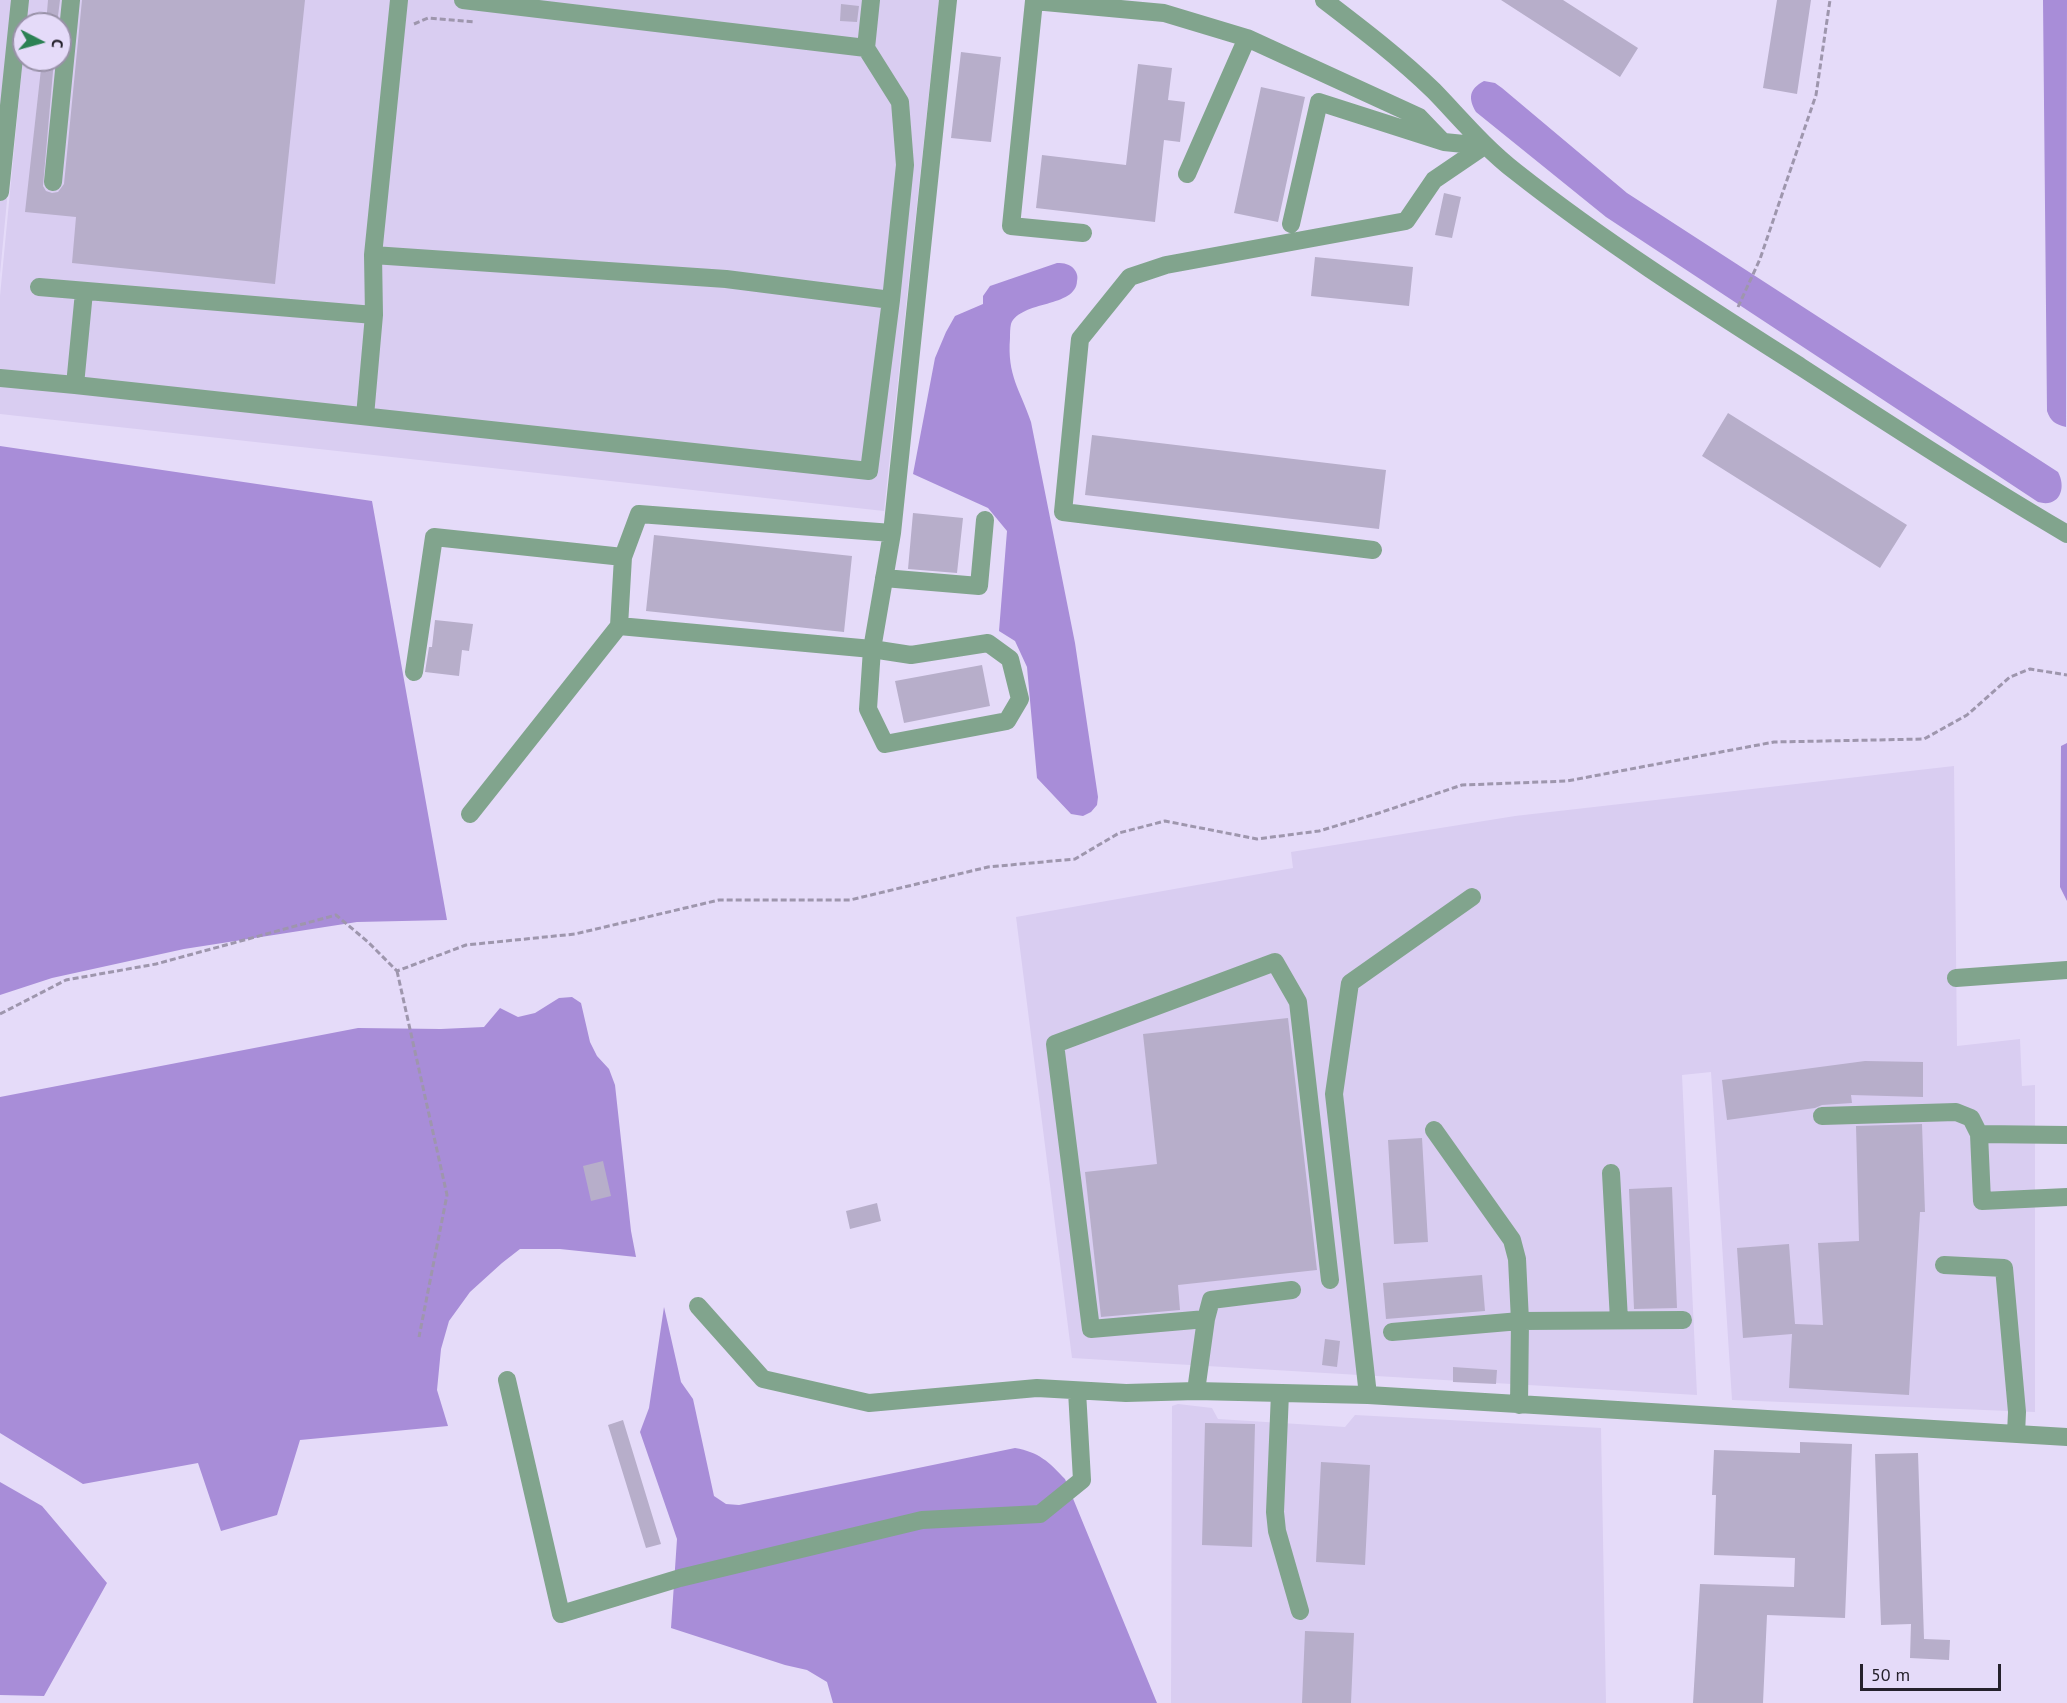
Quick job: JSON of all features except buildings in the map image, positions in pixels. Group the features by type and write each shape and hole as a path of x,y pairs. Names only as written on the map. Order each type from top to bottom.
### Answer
{"lane":[{"path":"0,192 20,0"},
{"path":"53,182 71,0"},
{"path":"365,416 374,315 373,255 399,0"},
{"path":"463,0 866,48"},
{"path":"0,378 868,471 891,300 905,165 900,102 866,48 872,0"},
{"path":"619,626 872,649 911,655 988,643 1010,659 1020,699 1007,721 885,744 868,709 872,649 892,533 948,0"},
{"path":"1324,0 1391,51 1434,92 1484,146 1515,172 1589,226 1731,322 1993,490 2067,534"},
{"path":"1083,233 1011,226 1034,1 1164,14 1247,38 1419,117 1444,142"},
{"path":"1187,174 1247,38"},
{"path":"1291,224 1319,102 1444,142 1484,146"},
{"path":"1373,550 1063,512 1080,339 1130,277 1166,266 1406,221 1434,180 1484,146"},
{"path":"373,255 726,279 891,300"},
{"path":"39,287 374,315"},
{"path":"75,385 84,292"},
{"path":"470,814 619,626 623,557 639,514 892,533"},
{"path":"884,578 979,586 985,520"},
{"path":"414,672 434,537 623,557"},
{"path":"1368,1395 1334,1094 1350,983 1472,897"},
{"path":"1206,1319 1091,1329 1055,1044 1275,962 1298,1002 1330,1280"},
{"path":"1956,978 2067,970"},
{"path":"1822,1116 1956,1112 1971,1118 1979,1134 1982,1201 2067,1197"},
{"path":"1434,1130 1512,1240 1517,1260 1520,1322 1519,1405"},
{"path":"1979,1134 2067,1135"},
{"path":"1611,1173 1619,1320"},
{"path":"1944,1265 2004,1268 2017,1412 2016,1434"},
{"path":"1196,1391 1206,1319 1211,1300 1292,1290"},
{"path":"698,1306 763,1379 869,1403 1037,1388 1126,1393 1196,1391 1368,1395 2067,1437"},
{"path":"1392,1332 1520,1322 1683,1320"},
{"path":"507,1380 561,1614 680,1578 922,1520 1040,1514 1082,1480 1077,1391"},
{"path":"1280,1393 1275,1512 1277,1531 1300,1611"}],"path":[{"path":"1731,322 1760,259 1816,95 1830,0"},
{"path":"408,26 428,18 476,22"},
{"path":"396,971 466,945 574,934 719,900 849,900 988,867 1075,859 1119,833 1165,821 1257,839 1319,831 1462,785 1567,781 1774,742 1924,739 1967,715 2010,676 2030,669 2067,675"},
{"path":"0,1014 66,980 156,964 336,915 368,942 396,971 447,1195 419,1337"}],"shaded area":[{"path":"0,0 26,0 25,12 12,12 12,72 19,72 0,274"},
{"path":"28,0 939,0 884,511 0,414 0,296 22,72 72,72 72,12 27,12"},
{"path":"2043,0 2067,0 2066,427 2054,422 2047,411"},
{"path":"1484,81 1495,83 1502,88 1627,193 2058,472 2062,485 2059,496 2051,502 2038,502 1606,217 1476,112 1471,94 1475,87"},
{"path":"1057,263 1069,265 1075,270 1077,281 1074,290 1068,296 1017,316 1011,324 1010,363 1031,422 1075,643 1098,797 1097,805 1083,816 1071,814 1037,778 1027,667 1015,641 999,631 1007,531 988,508 913,474 935,358 955,316 983,304 983,296 990,286"},
{"path":"0,446 372,501 447,920 357,922 184,949 52,978 0,995"},
{"path":"2067,743 2067,901 2060,887 2061,746"},
{"path":"1954,766 1957,1046 2020,1039 2022,1086 2035,1085 2035,1412 1732,1400 1711,1072 1682,1075 1697,1395 1072,1358 1016,917 1293,868 1291,852 1515,816"},
{"path":"572,997 581,1003 590,1042 597,1056 609,1069 615,1085 631,1231 636,1257 560,1249 520,1249 502,1263 470,1292 449,1321 441,1349 437,1390 448,1426 300,1440 277,1515 221,1531 198,1463 83,1484 0,1433 0,1097 358,1028 484,1027 500,1008 518,1017 535,1013 559,998"},
{"path":"664,1307 681,1382 693,1399 714,1496 726,1504 739,1505 1015,1448 1031,1452 1048,1463 1065,1479 1157,1703 833,1703 827,1682 807,1670 671,1628 677,1539 640,1432 649,1408"},
{"path":"1178,1404 1212,1408 1218,1419 1345,1427 1355,1415 1601,1428 1606,1703 1171,1703 1172,1406"},
{"path":"0,1482 42,1506 107,1583 44,1696 0,1695"}]}
